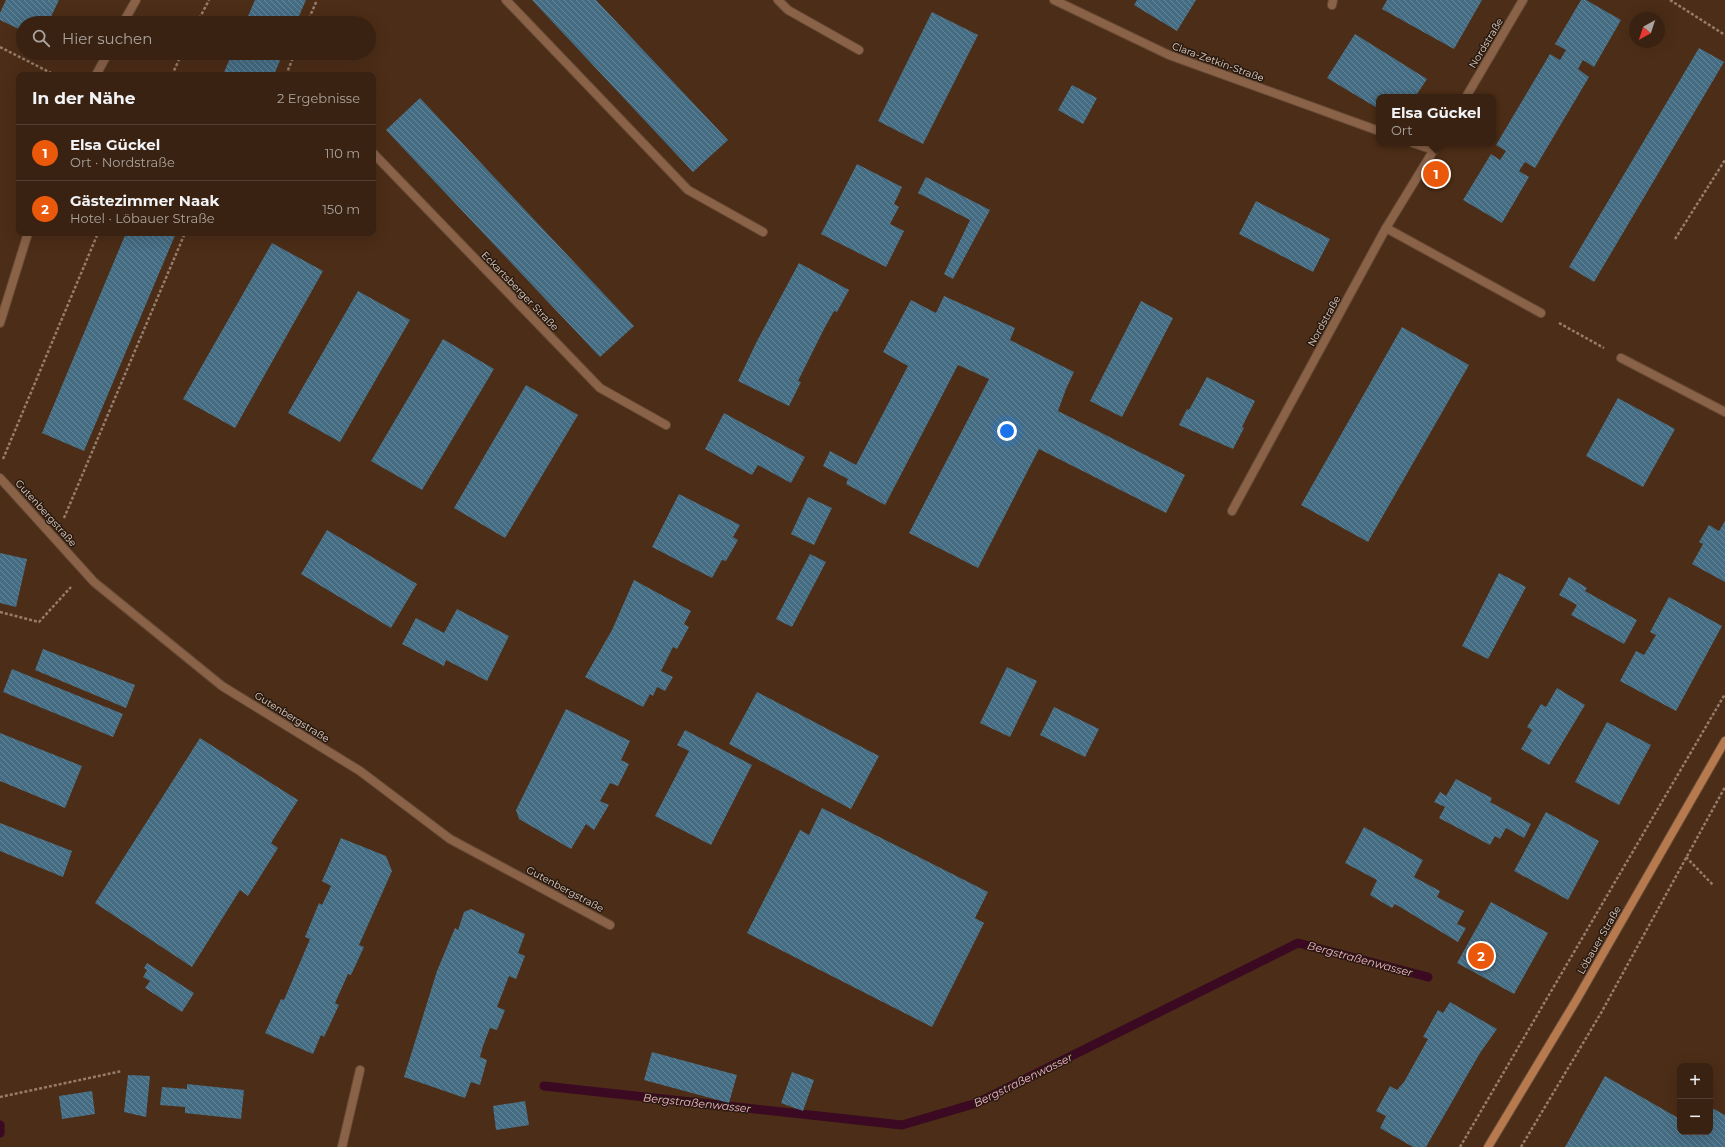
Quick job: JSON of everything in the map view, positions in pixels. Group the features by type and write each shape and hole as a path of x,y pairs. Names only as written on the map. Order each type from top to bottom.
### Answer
{"main road":[{"name":"Löbauer Straße","path":"1488,1147 1577,999 1725,741"}],"street":[{"path":"127,16 136,0"},
{"path":"506,0 688,190 763,232"},
{"path":"778,0 788,10 859,50"},
{"name":"Clara-Zetkin-Straße","path":"1054,0 1170,55 1376,130"},
{"name":"Nordstraße","path":"1468,94 1523,0"},
{"path":"98,72 104,60"},
{"name":"Nordstraße","path":"1232,511 1386,228 1436,147"},
{"name":"Eckartsberger Straße","path":"376,156 600,388 666,425"},
{"path":"1386,228 1541,313"},
{"path":"0,323 27,236"},
{"path":"1621,358 1725,412"},
{"name":"Gutenbergstraße","path":"0,478 94,582 222,686 360,771 450,839 610,925"},
{"path":"342,1147 360,1070"}],"path":[{"path":"200,16 208,0"},
{"path":"310,16 317,0"},
{"path":"1670,0 1725,36"},
{"path":"0,47 16,55"},
{"path":"26,60 49,72"},
{"path":"173,72 179,60"},
{"path":"287,72 292,60"},
{"path":"1675,239 1725,160"},
{"path":"0,465 97,236"},
{"path":"55,539 184,236"},
{"path":"1541,313 1621,358"},
{"path":"0,612 39,622 84,572"},
{"path":"1460,1147 1725,694"},
{"path":"1522,1147 1601,1013 1725,787"},
{"path":"1669,839 1713,885"},
{"path":"0,1097 122,1071"}],"building":[{"path":"6,0 59,0 51,16 16,16 16,28 0,20 0,13"},
{"path":"255,0 306,0 299,16 248,16"},
{"path":"532,0 596,0 728,140 693,172"},
{"path":"1137,0 1196,0 1177,31 1134,5"},
{"path":"1387,0 1482,0 1454,49 1382,9"},
{"path":"1581,0 1586,0 1621,20 1594,67 1583,60 1578,69 1589,77 1535,168 1525,162 1519,171 1529,177 1502,223 1463,200 1491,154 1500,160 1506,151 1496,145 1550,54 1560,60 1566,50 1555,44"},
{"path":"932,12 978,35 923,144 878,121"},
{"path":"1355,34 1427,79 1417,94 1376,94 1376,107 1327,78"},
{"path":"1699,48 1724,62 1594,282 1569,267"},
{"path":"229,60 280,60 275,72 224,72"},
{"path":"1072,85 1097,98 1083,124 1058,110"},
{"path":"420,98 634,326 600,357 386,130"},
{"path":"857,164 902,187 894,204 899,207 890,224 904,231 886,267 821,234"},
{"path":"926,177 990,210 953,279 944,274 970,220 918,193"},
{"path":"1256,201 1330,239 1313,272 1239,234"},
{"path":"125,236 175,236 84,451 42,433"},
{"path":"272,243 323,271 235,428 183,399"},
{"path":"799,263 849,290 837,312 834,311 824,329 798,381 801,382 789,406 738,381 756,343"},
{"path":"358,291 410,320 340,442 288,413"},
{"path":"944,296 1015,328 1010,340 1074,372 1058,411 1185,475 1166,513 1039,449 978,568 909,533 989,379 958,365 885,505 846,484 848,479 823,466 830,451 856,465 908,366 883,352 911,300 936,313"},
{"path":"1141,301 1173,318 1122,417 1090,401"},
{"path":"1402,327 1469,365 1368,542 1301,505"},
{"path":"443,339 494,369 422,490 371,461"},
{"path":"1207,377 1255,401 1242,427 1244,428 1233,449 1179,425"},
{"path":"526,385 578,415 505,538 454,508"},
{"path":"1618,398 1675,429 1643,487 1586,456"},
{"path":"724,413 805,457 791,483 758,465 752,475 705,449"},
{"path":"679,494 740,525 733,537 738,540 726,561 722,560 712,578 652,547"},
{"path":"808,497 832,508 814,545 791,534"},
{"path":"1725,521 1725,582 1692,564 1703,544 1699,542 1709,525 1719,531"},
{"path":"327,530 417,584 391,628 301,574"},
{"path":"0,553 27,559 16,607 0,603"},
{"path":"810,554 826,562 792,627 776,619"},
{"path":"1499,573 1526,587 1488,659 1462,646"},
{"path":"1569,577 1587,588 1585,591 1637,620 1624,644 1571,615 1577,605 1559,595"},
{"path":"634,580 691,611 684,624 689,627 677,649 673,647 661,671 673,677 665,691 657,687 653,696 650,694 643,707 585,677 612,630"},
{"path":"1669,597 1722,626 1676,711 1620,681 1636,651 1644,655 1656,635 1650,632"},
{"path":"457,609 509,636 487,681 446,660 444,666 402,644 416,618 444,633"},
{"path":"43,649 135,685 126,708 35,670"},
{"path":"1007,667 1037,681 1010,737 980,723"},
{"path":"12,669 123,714 113,737 3,692"},
{"path":"1557,688 1585,705 1549,765 1521,749 1532,730 1527,727 1541,704 1546,707"},
{"path":"757,692 879,756 851,809 729,744"},
{"path":"1054,707 1099,729 1085,757 1040,735"},
{"path":"566,709 630,741 621,760 629,764 618,786 610,783 600,801 609,805 594,830 586,824 571,849 519,819 516,810"},
{"path":"1607,722 1651,745 1619,805 1575,782"},
{"path":"685,730 752,765 711,845 655,816 689,751 677,745"},
{"path":"0,733 82,766 65,808 0,781"},
{"path":"200,738 298,800 271,843 278,848 248,896 240,890 192,967 95,903"},
{"path":"1456,779 1492,798 1490,802 1531,824 1524,838 1506,828 1500,839 1495,836 1490,845 1439,818 1445,807 1434,802 1440,792 1446,796"},
{"path":"822,808 988,892 975,918 984,923 932,1027 747,933 800,830 809,835"},
{"path":"1546,812 1599,841 1568,900 1514,871"},
{"path":"0,823 72,851 63,877 0,851"},
{"path":"1364,827 1423,860 1414,877 1440,891 1437,897 1464,911 1457,924 1466,928 1458,942 1395,904 1392,908 1370,895 1377,880 1345,863"},
{"path":"341,838 386,856 392,871 359,945 364,947 351,975 348,974 335,1003 339,1005 324,1037 321,1035 313,1054 265,1033 281,999 284,1000 310,939 305,937 319,903 322,905 331,886 322,881"},
{"path":"1491,902 1548,933 1514,994 1457,963"},
{"path":"471,909 525,934 518,953 525,956 516,979 509,976 497,1007 505,1010 497,1030 490,1028 483,1046 480,1057 487,1060 480,1085 471,1082 465,1098 404,1077 437,971 455,928 458,930 464,912"},
{"path":"147,963 194,993 182,1012 145,988 150,981 143,977 147,970 144,968"},
{"path":"1450,1002 1497,1029 1480,1053 1426,1147 1413,1147 1380,1128 1386,1116 1376,1111 1390,1086 1397,1090 1404,1082 1428,1039 1423,1037 1438,1010 1443,1013"},
{"path":"652,1052 737,1075 729,1103 644,1080"},
{"path":"792,1072 814,1080 803,1111 781,1103"},
{"path":"128,1075 150,1076 146,1117 124,1112"},
{"path":"1605,1076 1677,1117 1677,1135 1713,1135 1713,1109 1725,1115 1725,1147 1565,1147"},
{"path":"187,1084 244,1090 241,1119 185,1113 185,1107 160,1105 162,1087 187,1089"},
{"path":"92,1091 95,1114 62,1119 59,1096"},
{"path":"525,1101 529,1125 496,1130 493,1106"}],"waterway":[{"name":"Bergstraßenwasser","path":"544,1086 902,1125 977,1103 1298,943 1428,977"},
{"path":"0,1125 0,1133"}],"place":[{"name":"Elsa Gückel","path":"1436,174"},
{"name":"Gästezimmer Naak","path":"1481,956"}]}
